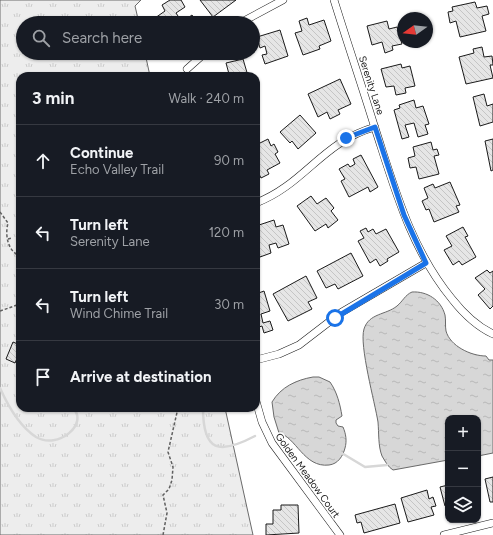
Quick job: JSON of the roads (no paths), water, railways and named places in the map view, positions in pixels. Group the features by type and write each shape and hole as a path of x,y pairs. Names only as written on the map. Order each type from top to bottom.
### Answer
{"street":[{"path":"253,16 283,0"},
{"name":"Serenity Lane","path":"334,0 404,215 426,263 444,290 462,311 477,325 493,334"},
{"path":"187,70 198,60"},
{"path":"260,201 289,186 324,153 339,142 354,134 375,127"},
{"path":"260,359 279,354 299,345 342,312 426,263"},
{"name":"Golden Meadow Court","path":"259,412 272,443 340,535"},
{"path":"444,535 493,523"}],"water":[{"path":"412,292 423,293 437,301 445,315 446,331 448,336 456,346 480,356 486,356 489,360 493,360 493,453 481,455 481,415 445,415 445,461 393,470 388,466 382,456 379,444 378,422 365,360 363,337 364,329 370,320 393,309"},
{"path":"313,377 319,377 330,382 338,398 342,416 336,420 336,423 338,426 343,427 346,445 341,457 335,463 329,465 320,465 313,462 290,440 279,433 274,417 272,402 280,392 295,382"}],"waterway":[{"path":"0,388 10,409 24,427 36,437 45,440 62,438 69,433 74,428 77,421 76,412"},
{"path":"203,412 206,434 210,441 216,446 232,446 255,436"},
{"path":"340,452 365,467 387,465"}]}
